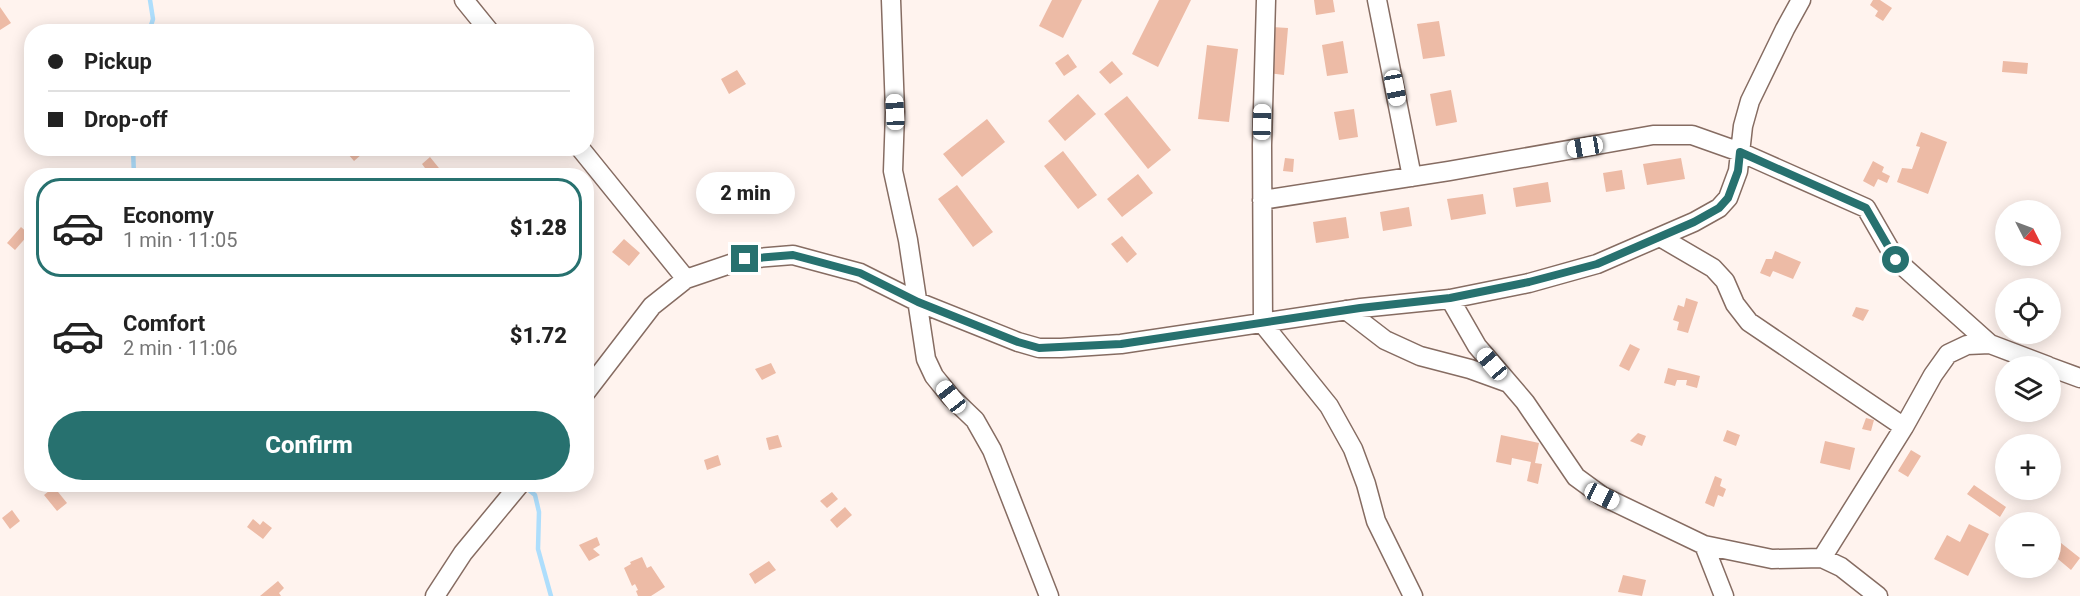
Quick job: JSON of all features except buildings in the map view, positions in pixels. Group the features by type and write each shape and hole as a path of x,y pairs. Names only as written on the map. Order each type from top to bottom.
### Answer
{"street":[{"path":"464,0 484,24"},
{"path":"891,0 895,112 893,171 908,240 926,359 934,376 951,397 975,420 993,450 1049,596"},
{"path":"1266,0 1262,200 1263,324 1329,406 1353,449 1376,521 1413,596"},
{"path":"1377,0 1412,177"},
{"path":"594,382 652,306 686,279 745,259 793,255 860,273 918,302 1018,342 1039,348 1121,344 1346,310 1450,298 1529,282 1597,264 1694,222 1719,208 1728,198 1738,171 1743,126 1750,101 1801,0"},
{"path":"1262,200 1412,177 1653,135 1692,135 1740,152 1866,208 1896,260 1990,344 2022,356"},
{"path":"586,156 686,279"},
{"path":"1660,237 1713,267 1725,281 1735,304 1749,322 1904,427"},
{"path":"1450,298 1477,346 1525,402 1576,477 1602,496 1704,544 1772,559 1822,558 1841,567 1878,596"},
{"path":"1346,310 1385,340 1420,356 1508,382"},
{"path":"1822,558 1948,354 1967,345 1990,344"},
{"path":"2061,371 2080,378"},
{"path":"435,596 463,553 514,492"},
{"path":"1704,544 1724,596"}],"waterway":[{"path":"150,0 153,19 151,24"},
{"path":"133,156 134,168"},
{"path":"531,492 535,495 539,512 538,549 551,596"}],"route":[{"path":"745,259 793,255 860,273 918,302 1018,342 1039,348 1121,344 1360,308 1450,298 1529,282 1597,264 1694,222 1719,208 1728,198 1738,171 1740,152 1866,208 1896,260"}]}
